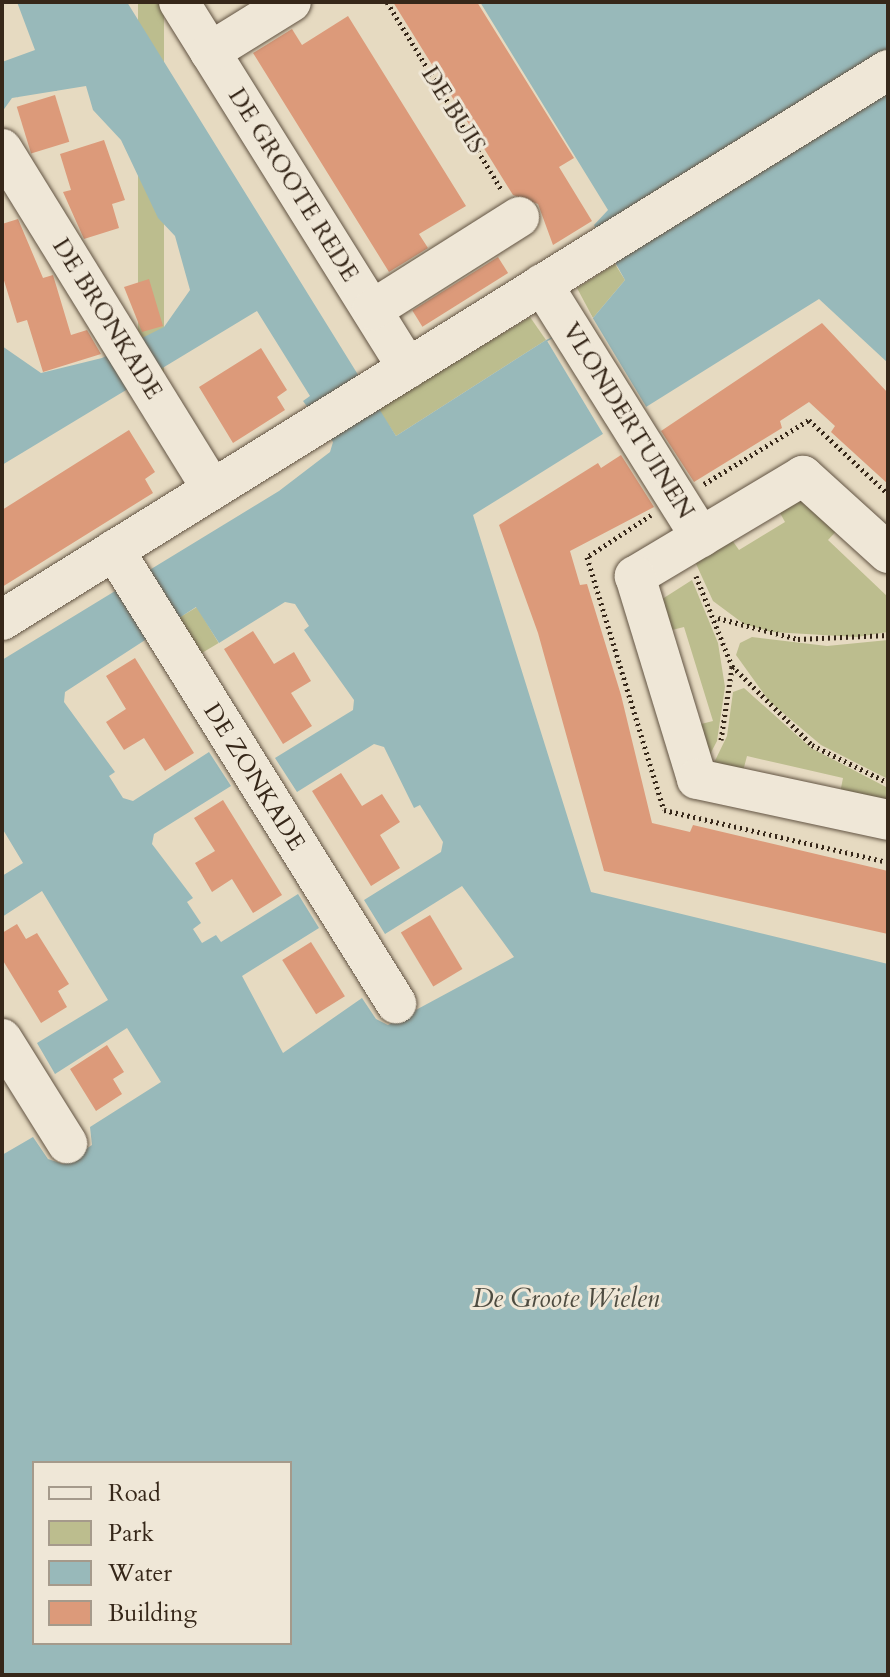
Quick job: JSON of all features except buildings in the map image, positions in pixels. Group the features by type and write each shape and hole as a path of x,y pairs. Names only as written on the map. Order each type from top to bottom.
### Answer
{"street":[{"name":"DE GROOTE REDE","path":"179,2 408,368"},
{"path":"210,52 291,2"},
{"path":"2,620 119,559 212,489 408,368 548,294 600,249 888,70"},
{"name":"DE BRONKADE","path":"2,149 212,489"},
{"path":"372,310 519,217"},
{"name":"VLONDERTUINEN","path":"548,294 625,419 697,552"},
{"name":"VLONDERTUINEN","path":"888,553 803,476 697,552 635,576 697,779 888,820"},
{"name":"DE ZONKADE","path":"119,559 396,1003"},
{"path":"2,1039 67,1143"}],"path":[{"name":"DE BUIS","path":"387,2 519,217"},
{"path":"697,552 732,666 727,716 716,752"},
{"path":"717,618 755,633 798,639 888,635"},
{"path":"732,666 812,745 888,782"}],"green space":[{"path":"138,2 164,2 164,403 138,403"},
{"path":"615,264 625,280 593,318 577,288"},
{"path":"530,317 546,340 396,436 378,409"},
{"path":"792,494 842,525 828,540 888,597 888,632 857,637 772,632 744,624 713,601 692,555 727,533 739,550 785,522 775,504"},
{"path":"692,580 718,643 725,687 717,741 706,762 693,726 713,721 684,627 664,632 656,603"},
{"path":"197,607 219,643 200,654 178,618"},
{"path":"752,637 827,646 888,640 888,779 821,745 769,701 736,655 740,643"},
{"path":"744,688 811,748 888,788 888,806 839,798 843,778 747,756 742,775 712,767 727,736 733,692"}],"water":[{"name":"De Groote Wielen","path":"17,2 127,2 396,436 546,340 593,318 625,280 594,225 608,210 480,2 888,2 888,363 819,299 473,515 591,892 888,964 888,1675 2,1675 2,1155 33,1137 48,1159 63,1164 92,1145 90,1127 161,1082 127,1028 55,1074 37,1043 108,1000 42,891 2,917 2,876 23,863 2,828 2,660 279,491 330,452 333,442 303,401 310,396 257,311 2,465 2,346 41,373 102,358 164,327 190,290 175,236 158,218 121,140 93,110 86,86 12,98 2,112 2,62 35,50","holes":["285,602 295,604 309,626 304,630 354,700 353,710 275,758 297,792 374,744 384,747 414,808 420,805 443,842 441,852 364,900 385,934 462,886 514,957 388,1025 376,1019 362,998 283,1053 242,976 319,928 298,894 221,942 216,935 202,943 193,929 201,923 187,902 193,898 152,844 154,834 231,786 209,752 133,801 123,798 109,776 115,772 64,702 65,692 196,607 219,643"]}],"pier":[{"path":"591,315 648,409 604,436 547,341"}]}
